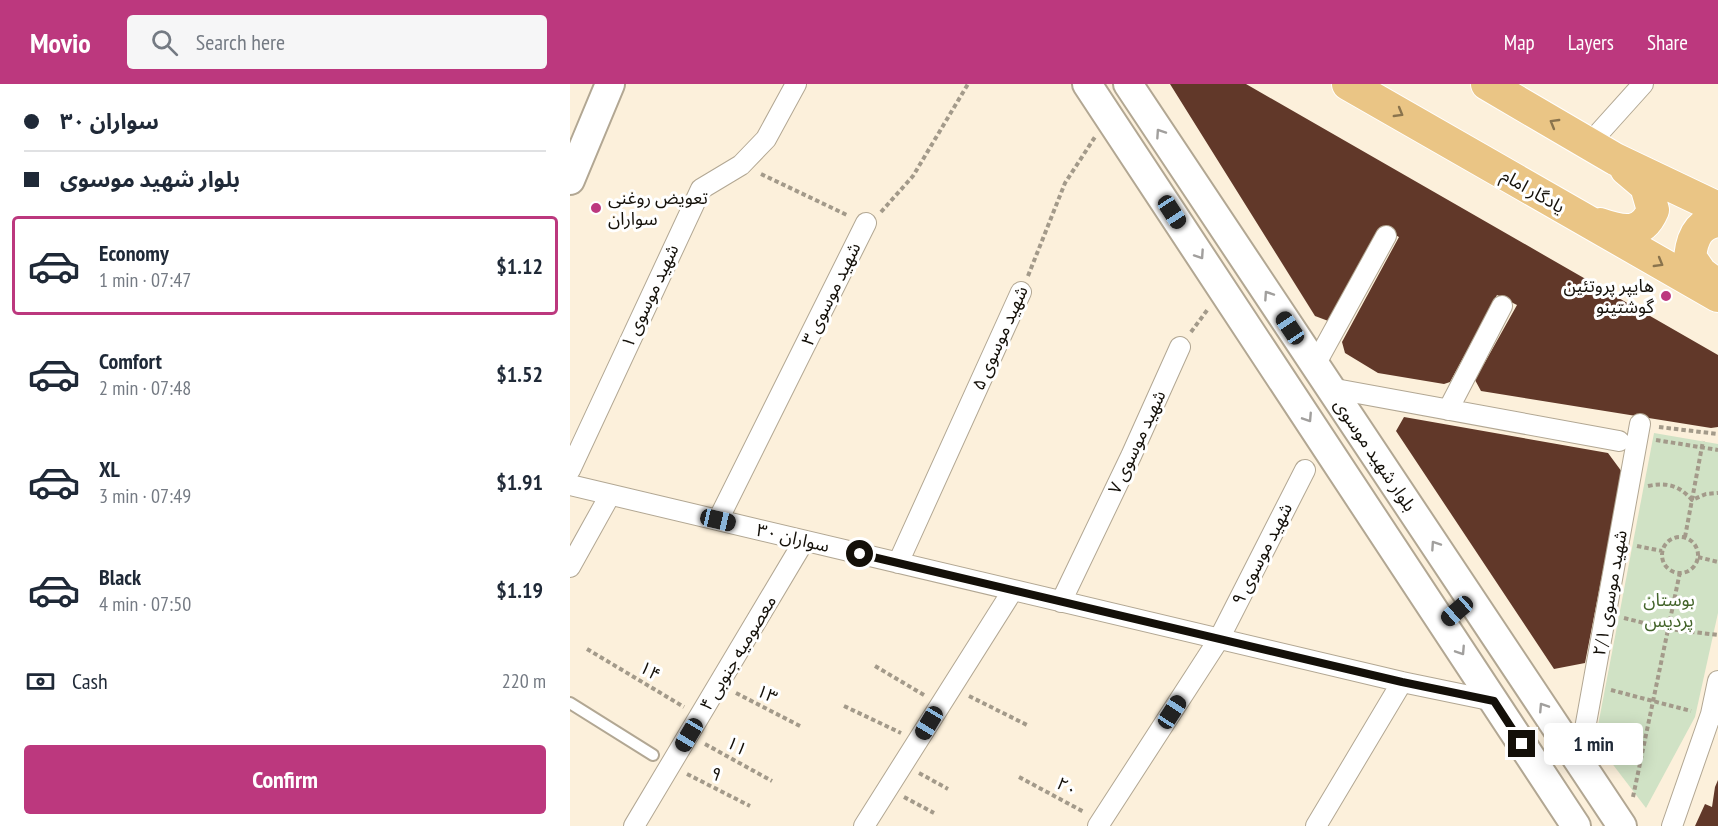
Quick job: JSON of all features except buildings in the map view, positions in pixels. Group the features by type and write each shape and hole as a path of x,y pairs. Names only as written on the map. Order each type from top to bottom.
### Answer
{"main road":[{"path":"570,180 610,84"},
{"name":"بلوار شهید موسوی","path":"1087,84 1494,701 1566,821"},
{"name":"بلوار شهید موسوی","path":"1128,84 1579,762 1626,815"},
{"name":"یادگار امام","path":"1348,84 1718,296"},
{"path":"1487,84 1615,159 1718,208"},
{"path":"1576,216 1624,230 1636,230 1650,218 1653,210 1646,186 1615,159"},
{"path":"1718,221 1710,222 1699,229 1692,241 1690,257 1701,273 1718,286"},
{"path":"1443,623 1471,599"}],"street":[{"name":"شهید موسوی ۱","path":"570,470 678,234 701,189 741,165 766,139 796,84"},
{"path":"1588,144 1643,84"},
{"name":"شهید موسوی ۳","path":"718,520 866,223"},
{"path":"1386,236 1323,377 1448,410 1632,434"},
{"name":"شهید موسوی ۵","path":"898,563 1021,292"},
{"path":"1448,410 1502,306"},
{"name":"شهید موسوی ۷","path":"1061,602 1180,347"},
{"name":"شهید موسوی ۲/۱","path":"1579,762 1629,485 1632,434"},
{"name":"شهید موسوی ۹","path":"1100,824 1219,639 1305,470"},
{"name":"سواران ۳۰","path":"570,485 1402,682 1494,701"},
{"path":"570,567 610,495"},
{"name":"معصومیه جنوبی ۴","path":"634,826 804,541"},
{"path":"864,826 1013,590"},
{"path":"1672,826 1715,714 1718,681"},
{"path":"1316,826 1402,682"}],"lane":[{"path":"570,703 652,755"}],"path":[{"name":"شهید موسوی ۳","path":"866,223 884,210 913,176 968,84"},
{"name":"شهید موسوی ۵","path":"1021,292 1065,183 1108,117"},
{"path":"741,165 866,223"},
{"path":"1180,347 1222,289"},
{"path":"1632,434 1718,434"},
{"path":"1632,434 1718,450"},
{"path":"1685,537 1703,441"},
{"path":"1629,485 1643,488 1662,483 1670,484 1687,494 1692,500"},
{"path":"1692,500 1706,494 1718,493"},
{"path":"1675,537 1685,537 1697,549 1698,557 1695,565 1688,570 1672,571 1666,566 1663,551 1667,542 1675,537"},
{"path":"1698,557 1718,562"},
{"path":"1626,815 1680,572"},
{"path":"1606,614 1668,629 1718,635"},
{"name":"۱۴","path":"587,649 700,716"},
{"path":"875,666 940,704"},
{"name":"۱۳","path":"719,684 802,727"},
{"path":"1593,684 1652,701 1715,714"},
{"path":"952,687 1027,725"},
{"path":"844,706 918,742"},
{"name":"۱۱","path":"689,735 772,781"},
{"path":"903,764 948,789"},
{"name":"۹","path":"670,766 750,806"},
{"name":"۲۰","path":"1019,777 1100,824"},
{"path":"888,789 934,813"}],"green space":[{"name":"بوستان پردیس","path":"1654,433 1718,444 1718,613 1695,717 1646,808 1595,741"}],"place":[{"name":"تعویض روغنی سواران","path":"596,208"},
{"name":"هایپر پروتئین گوشتینو","path":"1666,296"}],"route":[{"path":"860,554 1402,682 1494,701 1522,744"}]}
